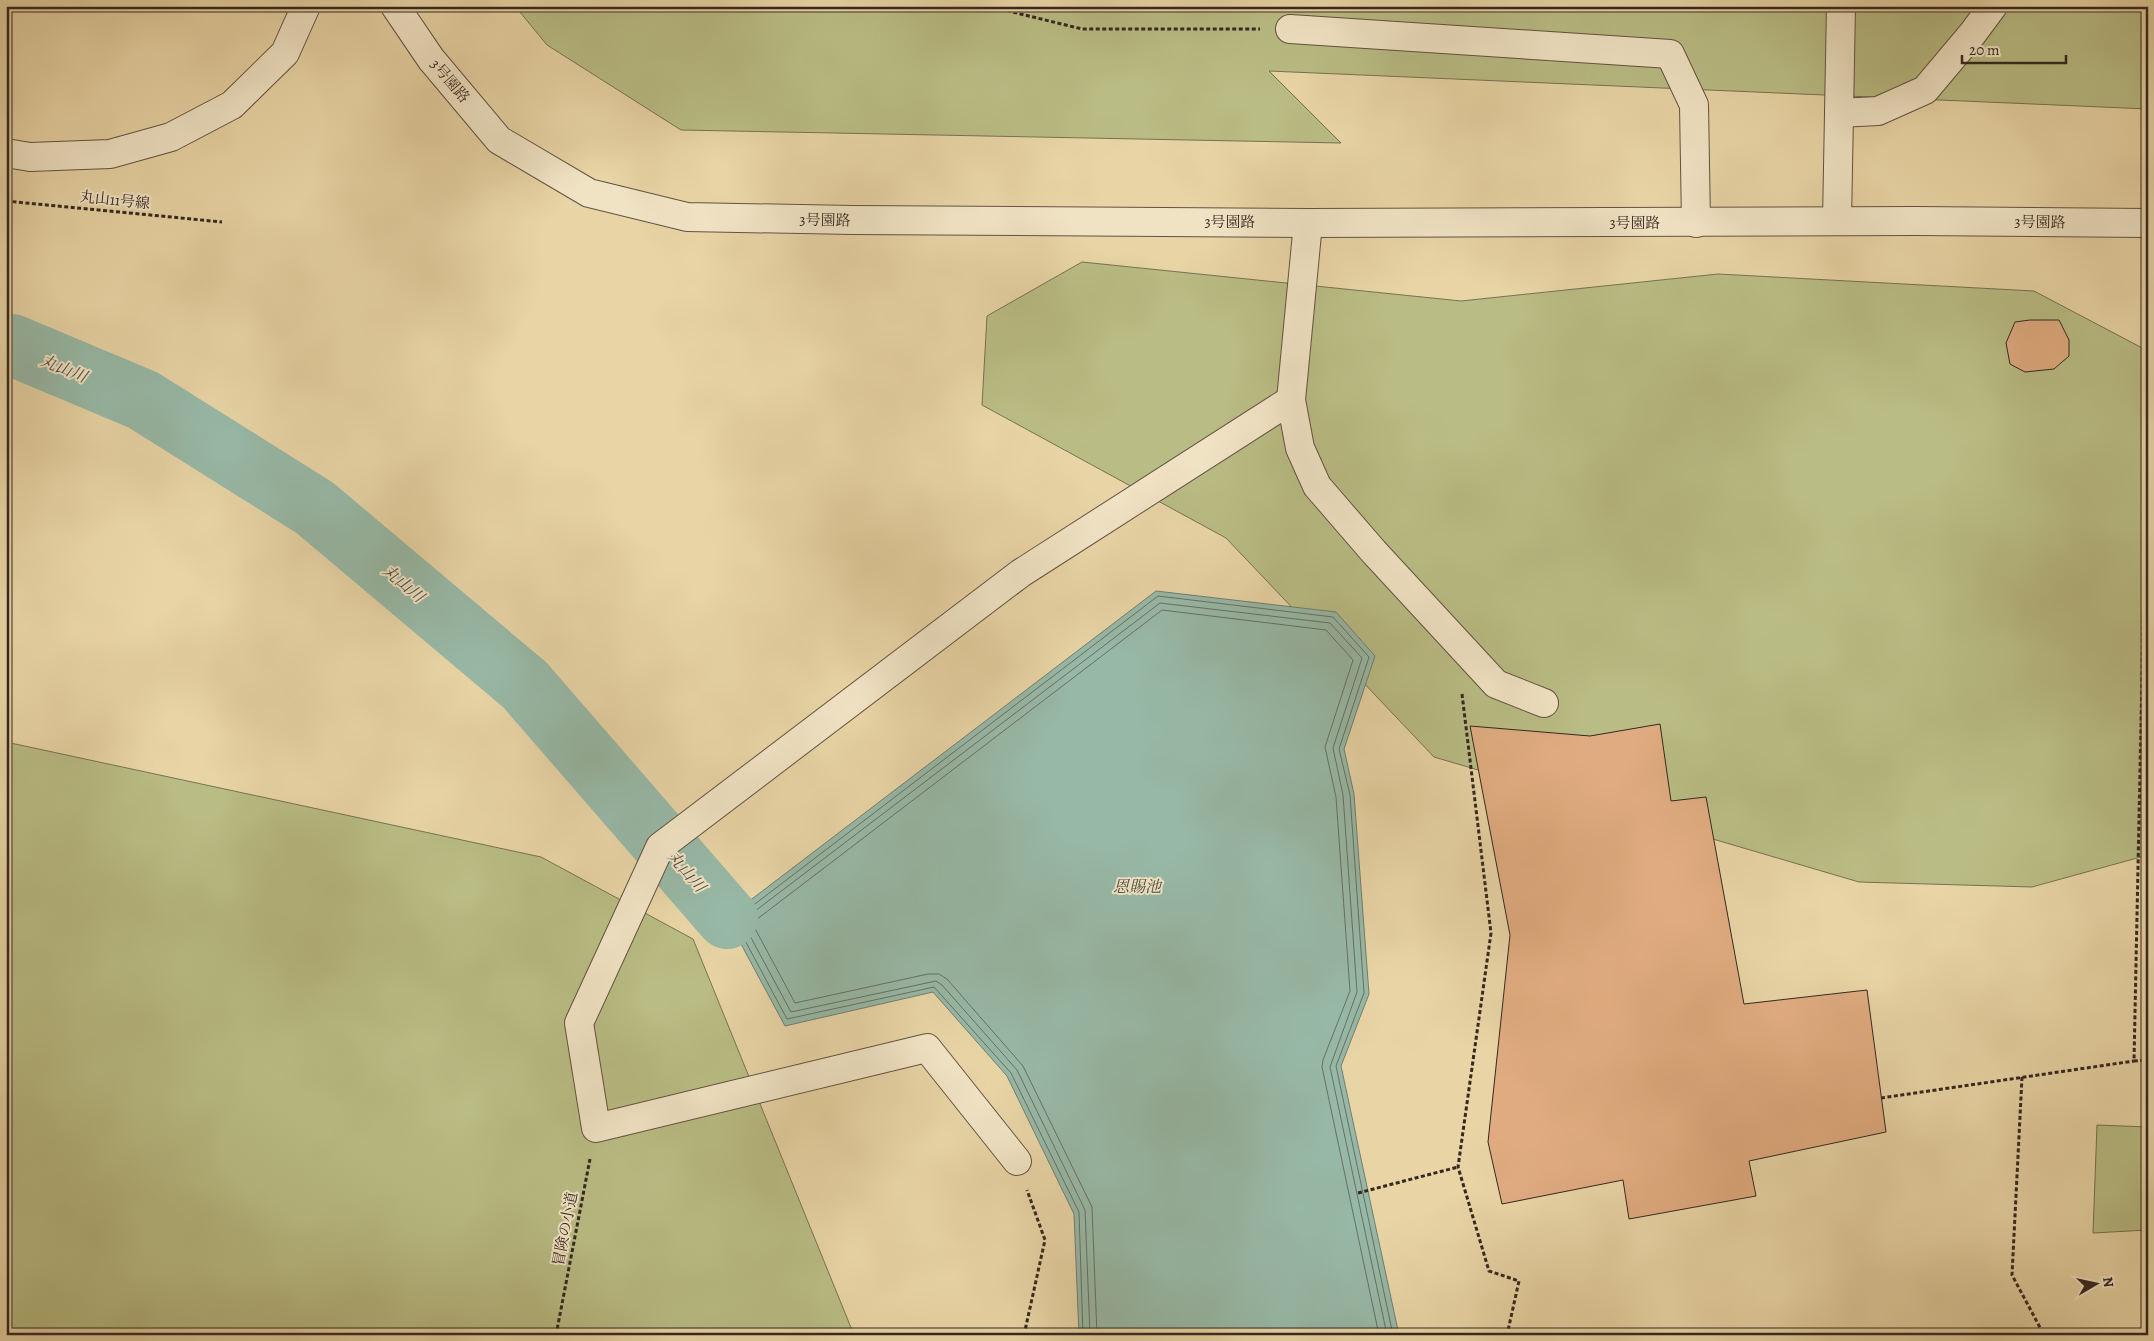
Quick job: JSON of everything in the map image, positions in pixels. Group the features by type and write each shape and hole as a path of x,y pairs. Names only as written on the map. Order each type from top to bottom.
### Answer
{"street":[{"path":"6,152 30,157 110,154 172,137 232,104 285,53 306,6"},
{"name":"3号園路","path":"395,6 431,59 499,140 589,192 687,217 1308,223 1837,221 2148,223"},
{"path":"1837,221 1841,6"},
{"path":"1839,113 1878,111 1925,90 1993,6"},
{"path":"1290,29 1670,54 1694,105 1696,223"},
{"path":"1308,223 1291,400 1300,448 1317,486 1374,552 1496,684 1544,703"},
{"path":"1017,1161 927,1048 596,1128 579,1023 660,847 1020,573 1291,400"}],"path":[{"path":"988,6 1082,29 1290,29"},
{"path":"2146,6 2145,81 2148,252"},
{"name":"丸山11号線","path":"6,201 222,222"},
{"path":"2134,1061 2148,385"},
{"path":"1461,689 1491,933 1458,1167 1489,1271 1519,1281 1507,1335"},
{"path":"1881,1098 2148,1060"},
{"path":"2022,1077 2012,1275 2044,1335"},
{"name":"冒険の小道","path":"556,1335 596,1128"},
{"path":"1017,1161 1045,1240 1024,1335"},
{"path":"1358,1193 1458,1167"}],"green space":[{"path":"515,6 2148,6 2148,109 1269,71 1341,143 681,130 547,45"},
{"path":"1082,262 1461,301 1718,274 2034,291 2148,351 2148,855 2032,887 1859,882 1434,757 1226,538 982,405 987,316"},
{"path":"6,742 541,857 693,939 854,1335 6,1335"},
{"path":"2097,1125 2148,1127 2148,1230 2093,1233"}],"water":[{"name":"恩賜池","path":"1156,591 1336,612 1375,656 1344,749 1354,794 1369,994 1341,1066 1399,1335 1079,1335 1074,1214 1007,1076 933,992 785,1026 727,918"}],"building":[{"path":"2059,320 2069,340 2069,356 2054,369 2025,372 2010,364 2006,343 2015,322"},
{"path":"1660,724 1671,801 1706,797 1744,1004 1867,990 1886,1132 1749,1161 1756,1196 1629,1219 1623,1180 1502,1204 1488,1142 1510,935 1470,726 1590,736"}],"waterway":[{"name":"丸山川","path":"6,345 12,345 143,400 315,508 525,685 727,918"}]}
